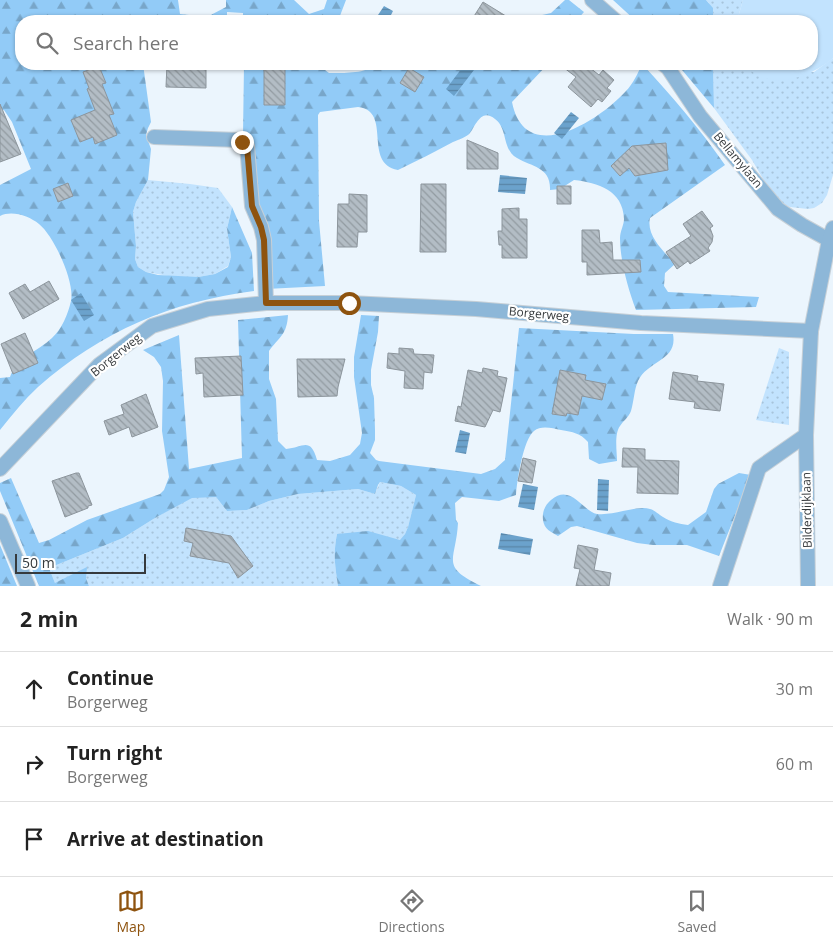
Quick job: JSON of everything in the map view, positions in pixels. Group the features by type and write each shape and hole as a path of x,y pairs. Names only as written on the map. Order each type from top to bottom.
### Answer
{"street":[{"path":"592,0 609,15"},
{"name":"Bellamylaan","path":"669,70 700,116 778,209 802,225 831,234"},
{"path":"154,137 239,140 247,146 252,206 264,240 266,303"},
{"name":"Bilderdijklaan","path":"808,586 806,434 811,331 831,234"},
{"name":"Borgerweg","path":"0,469 99,365 152,326 208,309 266,303 349,303 476,309 641,323 811,331"},
{"path":"720,586 759,468 806,434"},
{"path":"0,522 28,586"}],"shaded area":[{"path":"706,0 743,0 739,15 712,15 709,3"},
{"path":"743,0 833,0 833,58 818,68 818,15 739,15"},
{"path":"384,6 393,11 391,15 378,15"},
{"path":"833,58 833,175 827,195 822,203 808,209 790,207 773,196 752,160 714,108 713,70 814,72"},
{"path":"460,70 474,70 454,96 446,89"},
{"path":"751,70 814,70 801,76 776,80 764,78"},
{"path":"571,112 579,118 562,139 554,133"},
{"path":"500,175 527,178 525,194 498,192"},
{"path":"148,180 218,188 232,207 227,229 231,257 228,266 215,274 198,277 174,277 146,272 138,267 135,259 136,246 133,212 136,202"},
{"path":"81,293 94,315 84,321 71,300"},
{"path":"779,348 789,352 789,425 756,420"},
{"path":"460,430 470,433 466,454 455,452"},
{"path":"598,479 609,480 608,511 597,510"},
{"path":"380,482 401,486 416,495 408,527 401,540 337,534 335,560 338,586 89,586 86,578 55,583 49,568 123,538 192,497 216,497 227,511 247,510 269,501 298,494 358,489 375,494"},
{"path":"523,484 538,487 534,510 518,507"},
{"path":"501,533 533,539 530,555 498,549"}],"green space":[{"path":"0,0 178,0 180,14 189,15 15,15 15,70 144,70 151,122 146,135 151,149 148,180 136,202 133,212 136,246 135,259 138,267 146,272 158,275 198,277 215,274 228,267 231,257 227,229 232,207 252,253 254,291 223,296 166,311 112,335 62,367 38,387 0,430 0,378 10,377 13,370 23,360 56,334 66,316 71,301 71,293 67,271 57,249 45,230 35,221 25,216 5,214 0,216 0,185 31,169 12,122 4,110 0,111"},
{"path":"226,0 294,0 309,14 324,9 327,0 346,0 340,15 243,15 243,13 227,12 227,15 211,15 226,7"},
{"path":"565,0 569,0 584,12 581,15 542,15 551,13"},
{"path":"613,0 706,0 713,8 713,15 629,15"},
{"path":"244,70 325,70 329,73 347,73 367,70 542,70 512,102 520,122 532,132 547,135 564,132 599,115 629,88 639,70 648,70 685,113 725,165 650,218 649,225 653,237 675,264 665,273 664,286 668,292 759,297 756,307 636,310 627,284 621,256 620,238 624,221 623,209 619,201 608,190 592,183 574,180 560,189 550,190 549,182 544,172 512,154 499,123 486,115 479,119 467,136 398,170 387,165 381,158 374,118 368,111 358,107 320,112 318,115 319,221 325,286 266,289 243,135"},
{"path":"682,70 713,70 714,108"},
{"path":"288,315 286,327 282,335 269,351 269,379 276,399 278,441 286,449 305,445 309,446 312,448 317,460 330,461 350,455 360,444 362,433 354,377 354,357 361,315 379,316 371,370 375,440 370,453 379,461 481,474 495,469 505,460 519,328 634,334 673,334 673,343 667,355 648,369 638,381 631,411 618,429 616,443 617,461 599,464 589,459 588,442 579,435 554,428 540,428 534,431 527,443 521,461 516,495 499,501 462,497 455,503 456,520 458,523 453,561 459,573 481,586 338,586 335,560 337,534 368,531 400,540 408,527 416,495 401,486 380,482 375,494 358,489 298,494 269,501 247,510 227,511 216,497 192,498 123,538 49,568 55,583 87,567 86,578 89,586 39,586 0,491 0,483 11,478 39,543 49,540 87,520 160,494 164,490 169,477 162,431 163,381 161,367 154,357 143,350 179,335 189,469 242,458 238,320"},
{"path":"739,473 751,475 719,556 687,545 637,543 577,526 571,527 558,536 548,530 543,520 544,509 547,504 558,496 565,495 576,499 597,514 611,514 645,508 654,510 672,521 688,525 706,512 714,489 718,484"},
{"path":"0,545 17,586 0,586"}],"building":[{"path":"483,2 504,15 475,15"},
{"path":"101,70 106,83 102,84 114,114 109,115 117,135 95,144 93,137 80,142 71,120 95,110 83,72"},
{"path":"167,70 206,70 206,88 166,87"},
{"path":"264,70 285,70 285,105 264,105"},
{"path":"408,70 412,70 424,77 415,92 400,83"},
{"path":"567,70 593,70 599,75 603,70 614,80 607,88 611,91 602,102 598,99 591,107 568,87 576,77"},
{"path":"0,104 21,154 0,162"},
{"path":"467,140 498,153 498,169 467,169"},
{"path":"666,143 668,170 635,176 629,168 620,176 611,166 632,146"},
{"path":"68,183 73,196 58,202 53,189"},
{"path":"421,184 446,184 446,252 420,252"},
{"path":"557,186 571,186 571,204 557,204"},
{"path":"349,194 367,195 367,232 358,232 357,247 337,247 338,204 349,204"},
{"path":"519,208 519,219 527,219 527,258 502,258 502,245 499,245 498,231 502,231 502,209"},
{"path":"702,211 713,226 710,228 713,236 708,248 710,251 690,264 688,261 677,269 666,252 691,236 683,224"},
{"path":"582,230 599,230 600,243 612,242 613,260 640,260 641,272 587,275 587,262 582,262"},
{"path":"49,281 59,299 23,319 9,293 25,284 30,292"},
{"path":"25,333 38,363 13,374 1,344"},
{"path":"399,348 413,349 414,354 434,355 432,373 424,372 423,389 404,388 405,371 387,368 388,353 399,354"},
{"path":"241,356 243,395 204,397 203,373 196,374 195,358"},
{"path":"297,359 345,359 337,396 298,397"},
{"path":"483,368 498,371 497,376 507,378 500,412 493,410 485,427 455,421 458,406 461,407 468,370 482,373"},
{"path":"560,370 586,375 585,380 606,384 602,400 582,396 578,415 567,413 566,416 552,414"},
{"path":"673,372 698,376 697,381 724,384 720,411 694,408 695,402 669,399"},
{"path":"146,394 158,427 132,437 129,427 109,435 104,421 124,414 121,405"},
{"path":"623,448 645,449 645,460 679,461 678,494 637,493 638,467 622,467"},
{"path":"523,458 536,461 532,483 518,481"},
{"path":"79,473 92,505 65,517 52,481"},
{"path":"186,528 231,536 253,566 238,578 229,563 190,556 193,543 184,541"},
{"path":"578,545 598,549 594,570 611,573 609,586 576,586 580,569 574,568"}],"route":[{"path":"242,142 247,146 252,206 264,240 266,303 349,303"}]}
